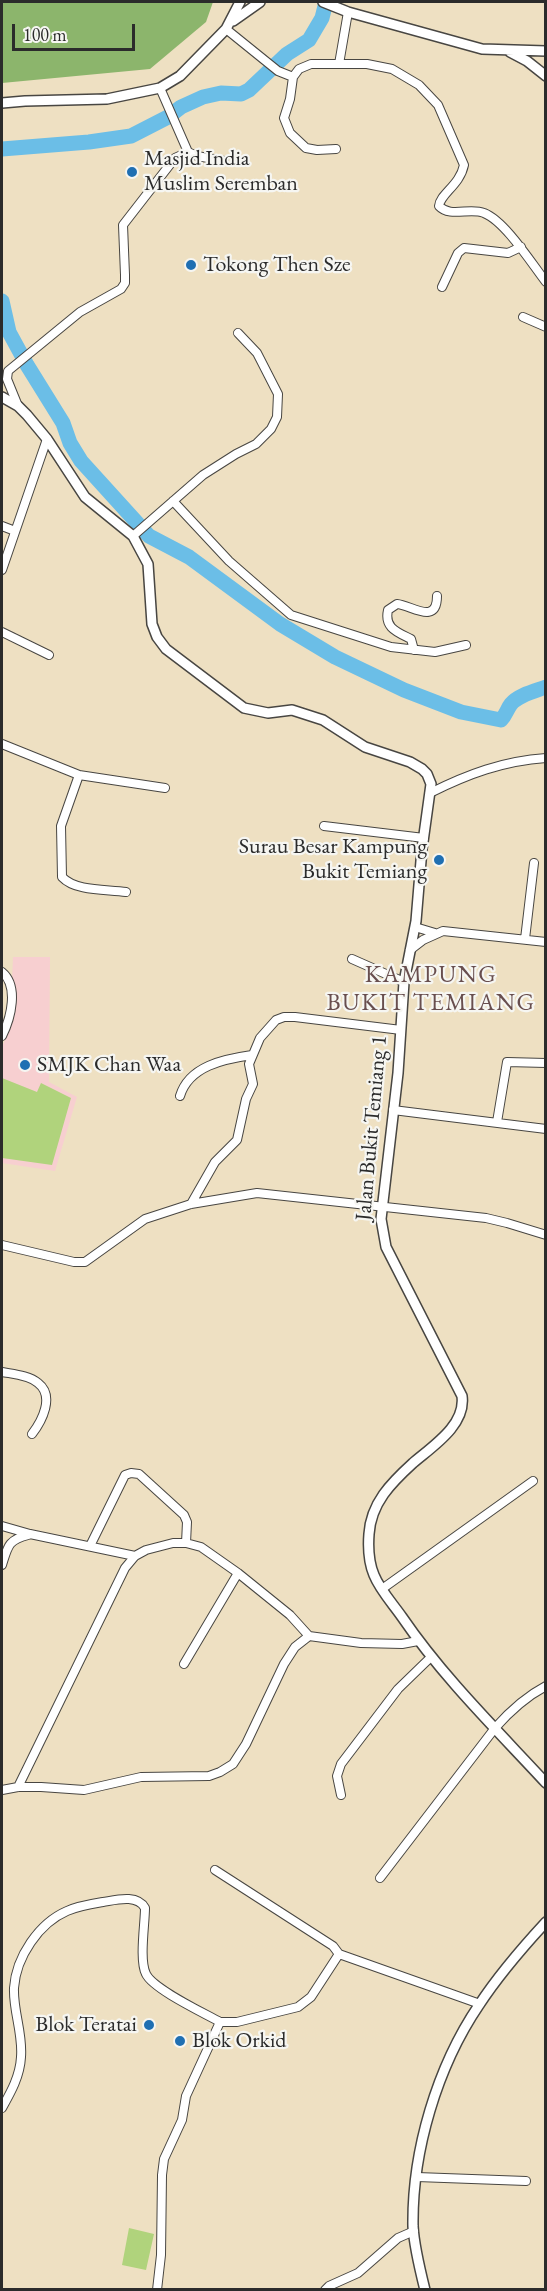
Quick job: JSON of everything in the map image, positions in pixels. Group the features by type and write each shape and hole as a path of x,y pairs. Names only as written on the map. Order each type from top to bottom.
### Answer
{"street":[{"path":"229,25 240,2"},
{"path":"2,103 107,99 160,88 180,76 229,25 260,2"},
{"path":"323,2 348,12 472,47 508,51 546,51"},
{"path":"339,64 348,12"},
{"path":"229,25 266,63 293,77"},
{"path":"508,51 527,61 546,76"},
{"path":"336,149 317,150 306,147 290,133 284,118 293,77 299,69 311,64 367,64 392,69 420,85 438,105 464,165 457,183 440,201 439,206 447,212 485,213 521,247 546,282"},
{"path":"160,88 188,152 224,161"},
{"path":"188,152 175,158 123,225 125,283 121,289 80,312 8,371 7,375 18,406 47,440 86,497 133,536 148,564 152,624 157,637 166,649 244,708 268,713 292,710 303,712 323,720 365,747 410,762 427,774 431,784 430,793"},
{"path":"442,287 458,253 464,248 508,253 521,247"},
{"path":"523,317 546,327"},
{"path":"133,536 203,475 256,444 271,429 278,417 278,394 257,353 238,333"},
{"path":"2,400 18,406"},
{"path":"2,570 47,440"},
{"path":"173,501 229,561 291,615 391,647 435,652 466,645"},
{"path":"2,526 15,531"},
{"path":"414,650 411,639 390,628 386,622 388,610 397,604 404,604 422,613 427,612 436,605 437,596"},
{"path":"2,632 49,655"},
{"path":"2,744 79,775 165,788"},
{"path":"430,793 476,771 506,763 546,758"},
{"path":"79,775 61,826 62,877 77,886 126,892"},
{"name":"Jalan Bukit Temiang 1","path":"430,793 415,927 404,982 382,1208 382,1234 386,1247 462,1396 463,1406 460,1417 445,1434 383,1492 373,1512 369,1533 369,1555 382,1589 418,1641 546,1783"},
{"path":"324,826 424,838"},
{"path":"525,939 534,863"},
{"path":"415,927 435,933 450,931 546,942"},
{"path":"410,950 435,933"},
{"path":"352,959 404,982"},
{"path":"2,972 12,990 8,1022 2,1036"},
{"path":"191,1204 214,1162 237,1140 246,1100 253,1084 249,1064 266,1029 284,1017 321,1019 401,1030"},
{"path":"180,1096 184,1083 192,1074 216,1063 252,1055"},
{"path":"498,1122 507,1062 546,1063"},
{"path":"393,1110 546,1129"},
{"path":"2,1245 74,1262 85,1262 145,1219 191,1204 257,1193 486,1218 507,1222 546,1235"},
{"path":"2,1372 37,1382 43,1389 46,1404 43,1420 32,1434"},
{"path":"90,1546 125,1475 131,1473 139,1474 184,1515 187,1522 186,1543"},
{"path":"382,1589 533,1481"},
{"path":"2,1526 135,1556"},
{"path":"2,1565 14,1539 30,1534"},
{"path":"18,1786 125,1568 135,1556 159,1545 186,1543 201,1547 238,1573 290,1615 309,1636 361,1643 402,1644 418,1641"},
{"path":"184,1664 238,1573"},
{"path":"2,1790 18,1786 84,1790 141,1777 209,1776 220,1772 233,1764 242,1751 284,1664 295,1647 309,1636"},
{"path":"341,1795 337,1776 340,1764 398,1689 432,1657"},
{"path":"380,1878 495,1728 512,1709 546,1686"},
{"path":"215,1870 333,1946 339,1954 480,2004"},
{"path":"2,2108 13,2088 21,2058 14,1987 18,1969 27,1949 40,1931 57,1916 69,1910 84,1905 125,1899 142,1903 146,1908 144,1953 146,1973 162,1989 220,2022 237,2022 298,2007 310,1997 339,1954"},
{"path":"425,2289 414,2231 417,2177 422,2144 434,2096 464,2030 480,2004 546,1922"},
{"path":"157,2289 161,2255 164,2159 178,2130 186,2096 220,2022"},
{"path":"417,2177 526,2181"},
{"path":"326,2289 358,2273 398,2238 414,2231"}],"shaded area":[{"name":"SMJK Chan Waa","path":"13,957 50,957 49,1082 77,1097 55,1171 2,1163 2,1047 10,1028"}],"green space":[{"path":"2,2 213,2 206,22 150,69 2,83"},
{"path":"2,1078 37,1092 41,1083 71,1098 52,1165 2,1158"},
{"path":"129,2228 154,2234 146,2270 122,2265"}],"waterway":[{"path":"2,149 131,136 203,97 221,93 241,94 249,90 287,54 309,40 322,18 326,2"},
{"path":"2,301 9,332 63,423 70,443 81,461 149,536 189,557 280,624 335,657 404,690 461,712 501,720 518,698 546,687"}],"place":[{"name":"Masjid India Muslim Seremban","path":"132,172"},
{"name":"Tokong Then Sze","path":"191,265"},
{"name":"Surau Besar Kampung Bukit Temiang","path":"439,860"},
{"name":"SMJK Chan Waa","path":"25,1065"},
{"name":"Blok Teratai","path":"149,2025"},
{"name":"Blok Orkid","path":"180,2041"}],"district":[{"name":"KAMPUNG BUKIT TEMIANG","path":"431,989"}]}
